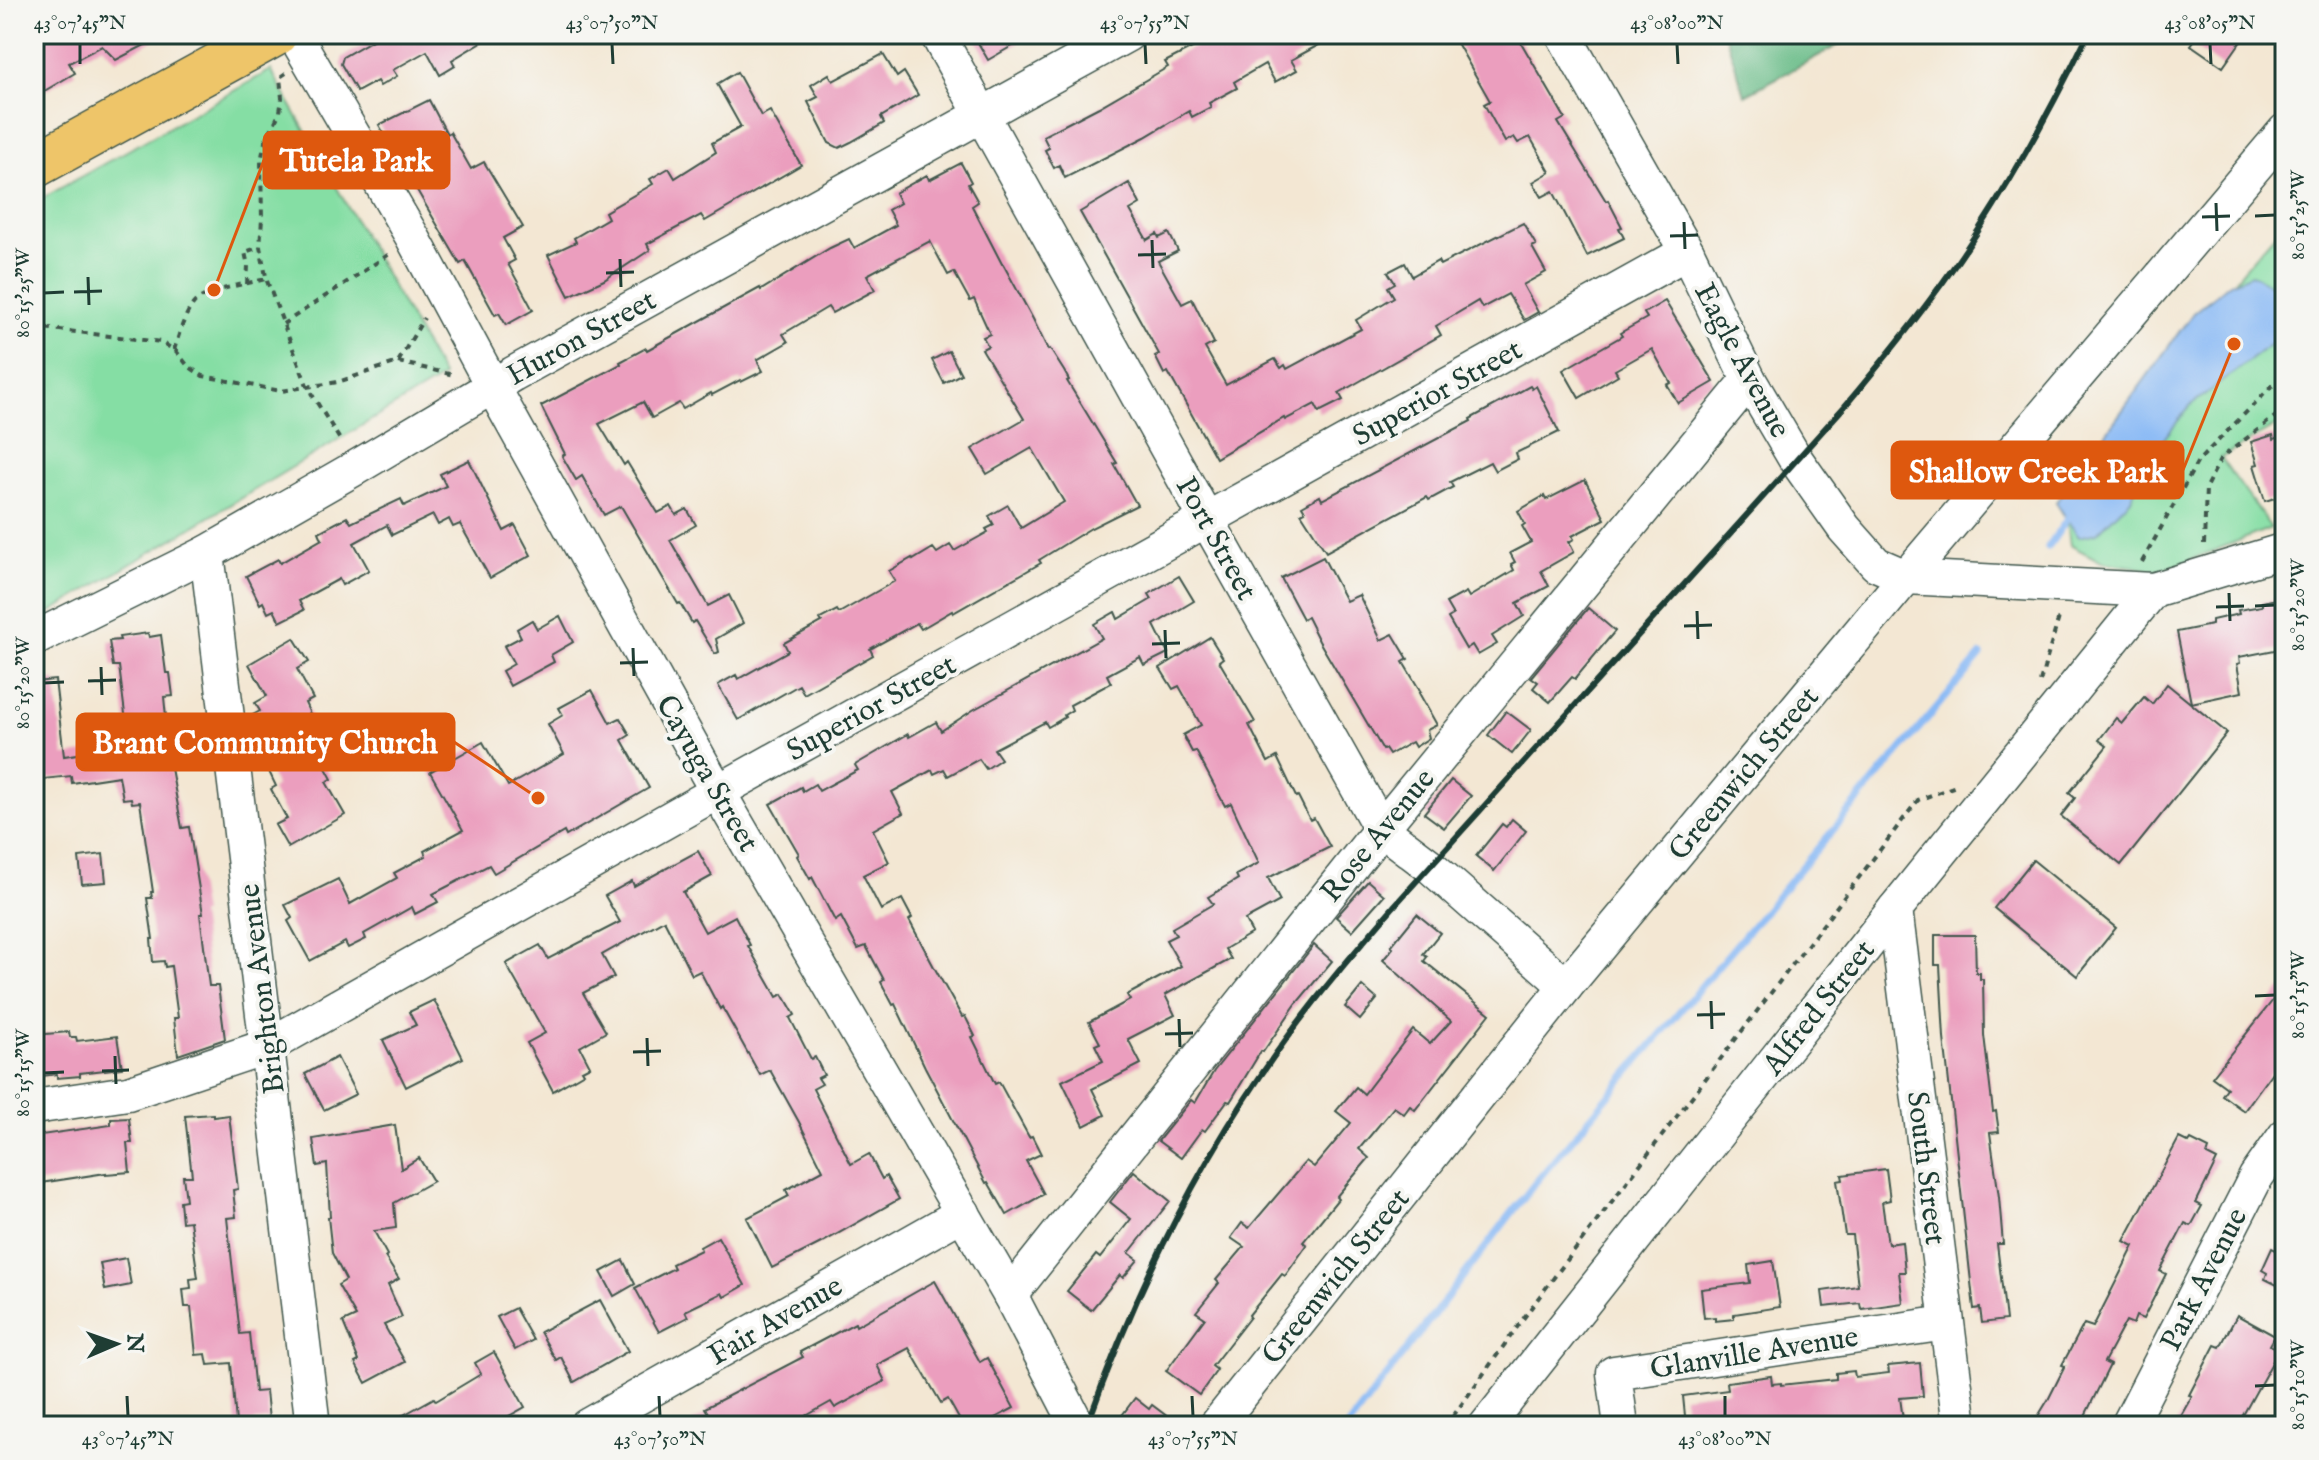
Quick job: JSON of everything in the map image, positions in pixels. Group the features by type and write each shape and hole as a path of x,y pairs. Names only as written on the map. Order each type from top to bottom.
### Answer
{"main road":[{"path":"34,166 292,42"}],"street":[{"name":"Port Street","path":"937,34 1381,829 1430,866 1566,986"},
{"name":"Huron Street","path":"34,639 207,553 357,467 485,373 983,115 1128,34"},
{"name":"Eagle Avenue","path":"1563,34 1687,252 1749,380 1804,473 1844,528 1876,564 1906,577"},
{"name":"Cayuga Street","path":"292,42 413,238 718,792 1010,1295 1078,1426"},
{"name":"Greenwich Street","path":"1216,1426 1566,986 1906,577 2278,139"},
{"name":"Superior Street","path":"34,1107 128,1093 268,1046 1687,252"},
{"name":"Rose Avenue","path":"1010,1295 1381,829 1749,380"},
{"path":"1906,577 2140,589 2203,575 2285,550"},
{"name":"Brighton Avenue","path":"207,553 313,1426"},
{"name":"Alfred Street","path":"1486,1426 1895,909 2140,589"},
{"name":"South Street","path":"1895,909 1960,1426"},
{"name":"Park Avenue","path":"2128,1426 2256,1177 2285,1136"},
{"name":"Fair Avenue","path":"587,1426 963,1213"},
{"name":"Glanville Avenue","path":"1621,1426 1614,1373 1946,1323"}],"path":[{"path":"292,42 280,77 280,112 265,142 261,161 260,247 266,279 308,388 357,467"},
{"path":"2278,139 2285,231"},
{"path":"283,324 413,238"},
{"path":"247,284 245,252 260,247"},
{"path":"174,350 195,301 206,295 266,279"},
{"path":"398,362 439,287"},
{"path":"34,327 161,342 203,376 281,391 338,382 398,362 458,376 485,373"},
{"path":"2140,589 2198,461 2285,373"},
{"path":"2203,575 2206,487 2221,458 2285,409"},
{"path":"2037,691 2069,585"},
{"path":"1446,1426 1536,1301 1918,800 1960,784"}],"green space":[{"path":"1725,34 1859,34 1745,95"},
{"path":"271,70 443,377 34,622 34,203"},
{"path":"2285,222 2285,420 2221,458 2271,528 2162,571 2102,562 2070,545 2067,520 2056,502"}],"water":[{"path":"2252,274 2285,293 2285,333 2190,406 2139,470 2131,499 2097,533 2079,537 2056,502 2193,313 2230,283"}],"building":[{"path":"34,34 166,34 116,60 102,46 69,63 75,73 34,97"},
{"path":"383,34 495,34 452,60 455,66 440,75 427,51 393,70 397,76 380,86 377,81 357,92 341,64 343,57"},
{"path":"973,34 1033,34 988,60"},
{"path":"1210,34 1339,34 1291,60 1297,70 1275,82 1265,64 1234,82 1237,88 1209,103 1211,107 1192,117 1189,111 1065,178 1059,165 1054,168 1045,150 1049,148 1043,136 1168,67 1165,62 1198,45 1197,41"},
{"path":"1452,34 1516,34 1565,118 1558,122 1608,200 1622,227 1619,228 1624,238 1587,256 1553,191 1542,197 1533,182 1550,172 1530,137 1518,143 1514,137 1505,142 1484,104 1490,101"},
{"path":"2199,34 2246,34 2223,67 2191,45"},
{"path":"883,54 897,77 904,72 918,95 881,117 884,123 851,142 839,148 829,143 808,102 818,97 811,85 829,74 833,81"},
{"path":"737,72 761,116 770,111 801,165 705,221 701,215 647,244 650,250 604,280 569,296 548,255 576,242 574,238 608,218 605,212 653,184 650,179 669,168 675,178 716,152 712,143 741,127 717,84"},
{"path":"429,100 471,169 484,162 523,227 503,238 515,260 508,264 533,310 506,325 499,313 495,315 465,261 460,264 379,125"},
{"path":"961,163 978,202 972,206 1048,350 1064,371 1117,463 1114,464 1137,505 1091,528 1039,560 1041,563 953,613 921,629 917,623 870,649 873,655 804,694 799,685 738,720 718,685 736,675 738,679 788,651 784,643 822,622 820,619 837,610 839,613 895,581 889,571 933,548 937,553 950,545 954,551 988,532 986,529 994,525 989,516 1008,505 1021,528 1064,502 1032,448 987,474 972,449 1024,419 982,349 988,346 983,337 990,334 974,299 970,301 954,272 948,275 930,241 867,275 875,290 832,313 828,307 783,334 788,342 757,360 763,371 711,393 683,409 679,403 652,418 643,402 599,424 658,513 671,506 676,515 687,509 696,525 670,540 708,606 729,595 743,623 716,639 719,652 715,654 695,621 692,623 678,604 621,506 604,515 582,476 576,480 541,406 761,290 830,248 849,239 854,248 896,225 888,210 900,203 895,193 927,175 929,180"},
{"path":"1129,183 1140,204 1130,210 1147,240 1157,234 1159,238 1169,233 1178,251 1158,261 1182,304 1192,299 1214,343 1205,348 1226,385 1275,359 1281,368 1285,365 1287,369 1361,329 1356,320 1394,297 1388,287 1395,283 1388,272 1405,263 1412,276 1523,223 1536,245 1532,247 1546,272 1523,285 1538,312 1524,320 1508,294 1482,308 1478,301 1436,326 1441,335 1339,393 1343,400 1319,412 1315,404 1284,418 1216,458 1168,372 1164,374 1155,356 1159,354 1080,212"},
{"path":"1665,301 1714,382 1678,403 1652,349 1615,370 1618,375 1579,398 1563,370 1622,336 1620,333 1647,318 1644,313"},
{"path":"949,351 961,374 944,383 932,360"},
{"path":"1530,386 1532,389 1536,386 1559,432 1516,453 1518,459 1495,471 1490,462 1450,482 1453,487 1429,500 1427,497 1326,552 1301,513 1305,511 1302,506 1320,496 1322,500"},
{"path":"2273,435 2274,439 2285,436 2285,495 2265,501 2251,442"},
{"path":"469,460 504,531 515,525 531,555 490,578 460,524 453,527 449,519 438,525 433,515 392,535 387,525 354,543 369,570 342,585 339,579 299,601 304,610 280,622 274,610 268,613 263,602 260,604 246,576 278,559 280,563 322,539 319,532 347,517 351,523 401,499 404,506 446,486 440,474"},
{"path":"1585,480 1605,519 1572,536 1574,539 1569,542 1574,552 1541,571 1549,586 1517,603 1524,616 1492,636 1497,644 1478,655 1472,645 1466,649 1448,618 1453,615 1446,603 1466,592 1469,597 1514,570 1511,564 1515,562 1510,553 1531,542 1518,511 1544,496 1546,500"},
{"path":"1323,557 1346,601 1359,595 1381,640 1393,634 1408,659 1403,662 1437,725 1427,730 1429,738 1415,747 1412,742 1389,755 1383,750 1307,617 1303,619 1281,578"},
{"path":"1179,576 1194,601 1154,625 1168,653 1144,665 1140,657 1107,675 1111,683 1070,705 1072,710 1065,717 1048,727 1045,722 994,749 1001,759 986,769 979,759 948,776 944,769 934,774 932,770 892,792 903,813 873,830 889,862 863,875 881,910 902,899 912,918 909,920 934,967 962,1017 965,1016 995,1084 999,1082 1041,1154 1026,1161 1044,1194 1007,1215 986,1183 925,1067 866,946 858,949 841,917 835,921 770,804 801,787 803,791 815,784 819,791 858,770 855,765 908,734 909,737 936,722 941,731 1102,638 1094,624 1115,612 1118,619 1152,599 1149,594"},
{"path":"2281,598 2285,648 2239,657 2240,663 2237,664 2242,692 2191,703 2177,632 2212,625 2212,620 2239,614 2238,610 2262,606 2262,602"},
{"path":"1588,608 1615,631 1575,679 1572,677 1550,702 1533,688 1538,682 1531,677"},
{"path":"560,616 573,642 551,655 554,662 510,686 502,671 514,664 504,646 521,637 517,629 532,620 537,629"},
{"path":"148,633 149,637 161,635 166,673 170,673 173,696 164,697 171,768 182,828 189,827 203,914 200,914 209,986 218,986 225,1039 178,1055 174,1018 178,1018 171,966 165,967 164,961 153,962 147,898 152,898 153,892 140,802 123,799 119,776 72,783 71,776 34,780 34,749 39,749 34,682 55,680 64,756 110,749 107,724 126,722 119,666 113,666 109,641"},
{"path":"1210,637 1223,658 1219,661 1255,722 1249,725 1268,762 1277,757 1296,797 1310,820 1314,818 1330,847 1268,878 1280,901 1245,920 1252,933 1225,949 1231,959 1165,995 1175,1015 1128,1039 1141,1064 1092,1089 1105,1115 1084,1126 1062,1081 1103,1061 1095,1045 1100,1043 1089,1022 1130,1000 1127,995 1181,966 1166,940 1176,935 1172,928 1213,904 1208,897 1238,879 1236,875 1259,863 1231,803 1225,806 1196,751 1192,752 1183,735 1201,725 1179,686 1173,689 1160,668"},
{"path":"294,638 309,662 297,669 313,699 305,703 322,740 313,744 332,779 326,782 345,815 288,848 275,825 287,819 271,789 276,786 262,757 261,750 269,746 253,715 260,711 255,703 267,696 249,664"},
{"path":"2167,684 2227,733 2121,865 2061,816 2075,798 2069,793 2107,746 2099,740 2116,718 2122,723 2144,697 2152,704"},
{"path":"592,690 610,723 620,718 630,735 622,740 649,788 494,873 489,865 433,894 438,902 415,914 412,907 364,934 366,939 348,948 345,942 310,961 288,921 292,918 285,905 338,879 350,904 397,878 394,873 426,856 424,851 463,830 430,772 483,742 508,786 564,754 548,724 563,715 559,708"},
{"path":"1506,711 1531,730 1512,754 1488,735"},
{"path":"1451,780 1471,796 1444,828 1424,813"},
{"path":"1512,819 1526,831 1494,871 1476,856 1502,824 1506,827"},
{"path":"698,851 712,876 683,892 705,932 735,916 777,997 783,994 795,1015 790,1018 811,1059 815,1057 824,1075 818,1078 822,1084 813,1089 851,1164 869,1154 882,1179 886,1176 899,1199 772,1268 747,1218 789,1196 786,1190 823,1170 770,1070 760,1075 700,971 692,975 664,920 602,955 614,977 583,993 606,1032 580,1047 590,1066 582,1070 584,1073 553,1091 527,1043 545,1033 506,964 540,945 548,959 620,922 605,896 632,881 634,886"},
{"path":"103,854 106,882 82,884 79,857"},
{"path":"2033,860 2116,928 2077,976 1994,908"},
{"path":"1368,881 1384,895 1352,931 1336,917"},
{"path":"1417,914 1440,933 1423,954 1427,957 1424,961 1490,1014 1415,1110 1410,1106 1404,1114 1394,1107 1359,1149 1369,1158 1303,1242 1307,1245 1285,1276 1282,1274 1212,1366 1217,1370 1199,1395 1166,1371 1205,1318 1196,1312 1219,1283 1216,1280 1244,1247 1231,1238 1242,1223 1249,1228 1306,1161 1314,1167 1351,1123 1336,1111 1356,1087 1364,1094 1413,1030 1430,1044 1451,1021 1383,960"},
{"path":"1935,935 1975,935 1976,973 1980,973 1980,979 1983,979 1984,1035 1993,1112 1996,1111 1999,1132 1990,1133 1999,1197 2003,1244 1997,1244 2006,1320 1982,1323 1980,1308 1974,1309 1944,1038 1940,965 1935,965"},
{"path":"1314,945 1332,961 1261,1051 1230,1102 1227,1101 1205,1131 1202,1129 1181,1158 1158,1141 1191,1100 1195,1103 1214,1071"},
{"path":"2285,985 2285,1054 2244,1111 2222,1095 2227,1088 2212,1077"},
{"path":"1362,986 1377,999 1360,1020 1345,1007"},
{"path":"434,1000 463,1058 406,1087 383,1040 416,1025 409,1012"},
{"path":"69,1032 70,1037 76,1037 77,1041 117,1036 122,1068 80,1073 80,1076 57,1078 57,1074 34,1077 34,1035"},
{"path":"337,1057 356,1094 324,1110 305,1074"},
{"path":"213,1114 213,1117 229,1115 238,1189 233,1190 236,1217 227,1218 240,1334 249,1333 255,1392 266,1391 269,1420 236,1423 231,1363 208,1365 206,1354 196,1355 191,1307 185,1307 183,1289 191,1288 190,1279 198,1278 190,1221 182,1222 180,1201 186,1200 183,1176 192,1176 185,1116"},
{"path":"129,1118 132,1143 127,1143 130,1172 34,1184 34,1136 111,1125 111,1119"},
{"path":"395,1125 401,1169 419,1158 433,1181 394,1203 396,1228 374,1231 399,1279 388,1285 402,1317 384,1325 405,1362 366,1383 355,1363 359,1361 343,1322 356,1316 338,1285 346,1280 332,1253 327,1164 317,1166 313,1139"},
{"path":"2179,1138 2209,1149 2207,1155 2217,1160 2196,1203 2202,1206 2191,1226 2185,1223 2160,1271 2166,1274 2143,1319 2136,1316 2133,1324 2126,1321 2104,1362 2110,1365 2080,1426 2032,1426 2048,1400 2084,1324 2093,1327 2134,1246 2124,1241"},
{"path":"1886,1169 1890,1200 1882,1202 1888,1244 1902,1242 1905,1272 1899,1272 1903,1303 1861,1309 1860,1303 1824,1307 1822,1291 1858,1286 1852,1235 1845,1235 1837,1181 1843,1180 1842,1175"},
{"path":"1134,1171 1170,1201 1129,1253 1138,1260 1123,1278 1120,1275 1091,1310 1067,1291 1096,1255 1100,1258 1131,1219 1110,1202"},
{"path":"718,1237 745,1285 724,1297 722,1293 685,1311 688,1317 659,1332 635,1288 674,1268 672,1264 701,1250 700,1247"},
{"path":"2285,1238 2285,1289 2265,1279 2267,1273 2262,1270 2272,1248 2278,1251"},
{"path":"126,1258 131,1285 105,1290 100,1263"},
{"path":"623,1260 635,1284 614,1296 601,1272"},
{"path":"1773,1261 1780,1307 1734,1314 1734,1319 1715,1321 1715,1317 1704,1318 1701,1289 1750,1283 1748,1265"},
{"path":"935,1281 980,1362 987,1358 1014,1408 980,1426 963,1426 948,1399 941,1403 909,1348 877,1365 885,1381 835,1408 831,1402 788,1426 684,1426 708,1413 705,1408 803,1357 800,1352 855,1323 856,1326"},
{"path":"600,1300 628,1351 574,1382 561,1357 556,1360 540,1332"},
{"path":"515,1308 533,1340 515,1350 497,1317"},
{"path":"2237,1315 2275,1336 2270,1345 2279,1350 2237,1426 2175,1426 2215,1345 2220,1347"},
{"path":"494,1352 525,1407 491,1426 384,1426 434,1398 436,1401 481,1374 475,1363"},
{"path":"1920,1363 1923,1396 1900,1398 1904,1426 1878,1426 1877,1417 1826,1426 1686,1426 1683,1396 1728,1390 1727,1382 1771,1376 1772,1384 1781,1385 1836,1379 1836,1373 1854,1371 1855,1377 1889,1373 1888,1366"},
{"path":"1135,1398 1149,1409 1152,1405 1180,1426 1114,1426"}],"waterway":[{"path":"2048,547 2070,515"},
{"path":"1348,1426 1535,1183 1981,655"}],"railway":[{"path":"1087,1426 1127,1324 1173,1224 1226,1129 1287,1038 1395,905 1845,406 1897,342 1947,277 1993,207 2063,85 2088,34"}],"place":[{"name":"Tutela Park","path":"214,290"},
{"name":"Shallow Creek Park","path":"2234,344"},
{"name":"Brant Community Church","path":"538,798"}]}
